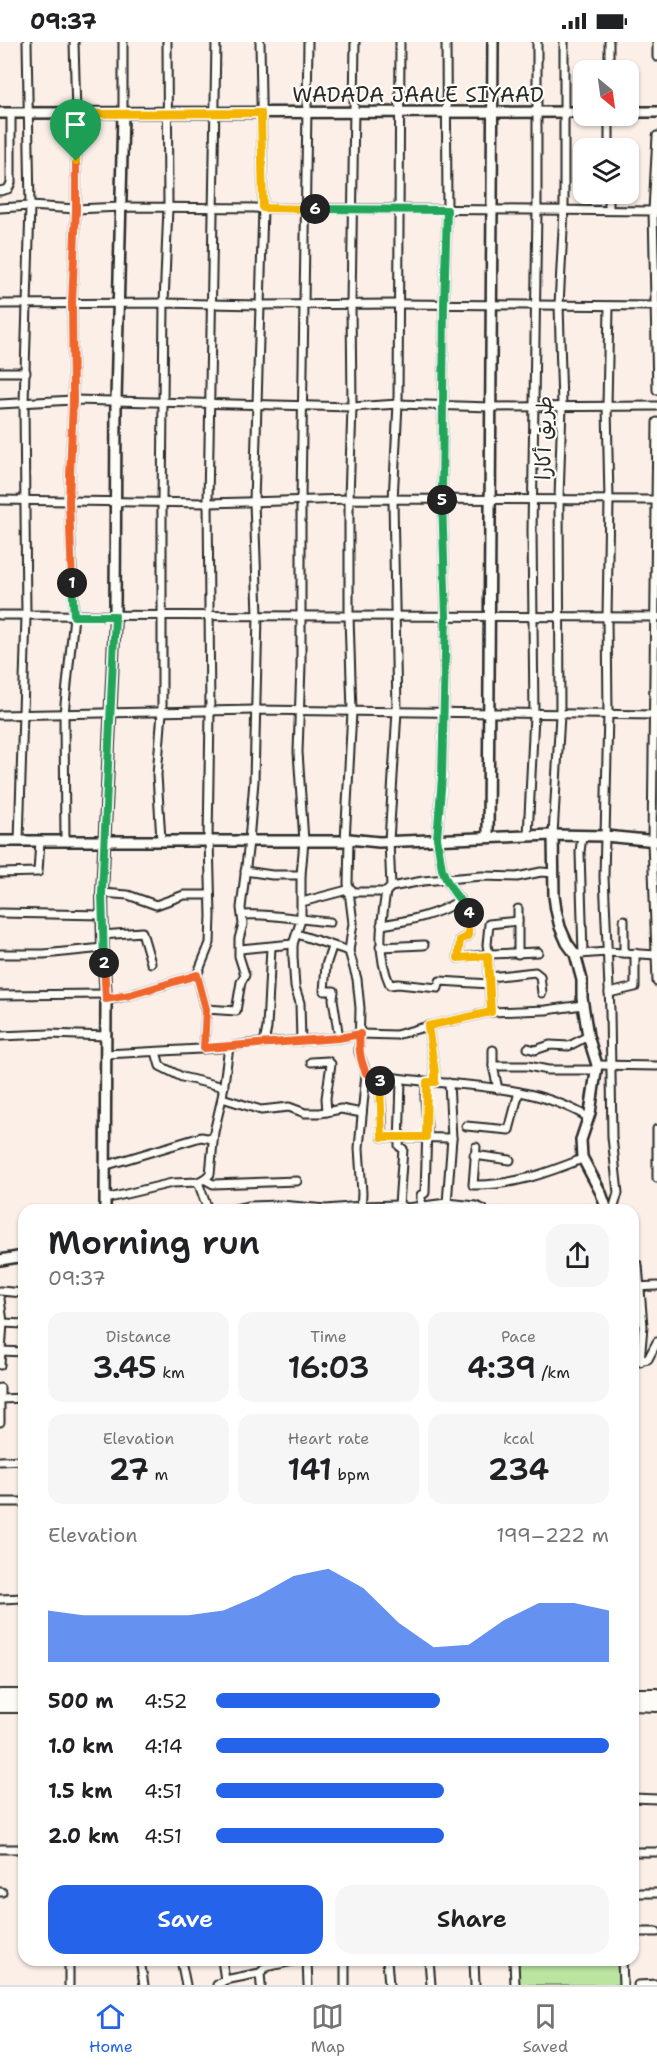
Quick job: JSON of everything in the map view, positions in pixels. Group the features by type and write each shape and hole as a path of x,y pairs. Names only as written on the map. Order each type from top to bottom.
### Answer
{"highway":[{"path":"639,1695 657,1695"},
{"path":"0,1696 18,1696"},
{"path":"639,1704 657,1705"},
{"path":"0,1706 18,1706"}],"street":[{"path":"19,841 26,616 24,403 30,206 27,42"},
{"path":"65,840 64,714 74,616 69,501 76,209 74,42"},
{"path":"105,1204 106,997 102,948 102,893 115,616 116,401 123,42"},
{"path":"161,840 157,775 162,712 162,503 164,303 168,208 168,42"},
{"path":"204,1048 206,1009 197,975 210,945 208,503 216,42"},
{"path":"206,1009 231,1011 237,1009 241,982 245,975 240,956 243,915 241,908 249,841 258,615 254,502 258,406 258,305 263,208 260,42"},
{"path":"301,1041 300,1003 294,987 293,944 301,920 304,841 298,752 308,42"},
{"path":"355,42 349,499 352,712 347,840 350,866 348,883 351,890 353,923 349,951 357,979 359,1052 366,1073 359,1148 362,1168 361,1204"},
{"path":"400,42 398,404 393,500 397,711 388,890 381,925 380,947 383,971 390,985 438,988 440,981 490,980 535,972 540,976 542,993"},
{"path":"446,42 447,210 442,405 446,616 442,777 437,838 446,879 469,912 468,936 460,940 458,958 538,952"},
{"path":"488,837 493,42"},
{"path":"528,836 534,715 532,500 537,210 537,42"},
{"name":"طريق أكارا","path":"553,835 560,715 559,499 562,405 559,305 564,211 564,42"},
{"path":"609,42 609,60"},
{"path":"657,42 657,57"},
{"name":"WADADA JAALE SIYAAD","path":"0,113 573,112"},
{"path":"639,112 657,112"},
{"path":"0,191 8,189 10,183 11,113"},
{"path":"657,136 655,211 657,390"},
{"path":"609,204 609,210"},
{"path":"0,208 30,206 76,209 121,207 655,211"},
{"path":"0,304 656,306"},
{"path":"609,307 608,714 604,878 612,1137 618,1192 615,1204"},
{"path":"0,372 26,372"},
{"path":"0,404 73,400 352,407 398,404 657,406"},
{"path":"657,422 654,841 657,981"},
{"path":"0,500 162,503 349,499 656,500"},
{"path":"0,615 656,617"},
{"path":"0,715 255,710 656,715"},
{"path":"0,841 389,841 553,835 605,836 654,841"},
{"path":"553,835 554,896 560,927 579,954"},
{"path":"582,836 579,954 583,1005 596,1068 595,1089 589,1118 581,1140 582,1159 605,1204"},
{"path":"0,873 38,872 40,841"},
{"path":"245,871 272,875 301,875"},
{"path":"302,902 351,890 354,892 388,890 446,879 482,876 517,877 540,872 554,873"},
{"path":"102,893 128,895 156,905 184,895 210,895"},
{"path":"381,925 428,915 460,900"},
{"path":"518,909 518,954"},
{"path":"0,913 102,915"},
{"path":"243,915 262,914 330,922"},
{"path":"624,920 624,953"},
{"path":"491,1012 487,945 489,924 518,921"},
{"path":"102,935 141,932 151,963"},
{"path":"297,934 349,951"},
{"path":"240,948 293,944"},
{"path":"380,947 424,945"},
{"path":"264,1043 267,1028 271,947"},
{"path":"332,947 326,965 324,991 334,991 333,999 339,1038"},
{"path":"0,954 44,954 102,948"},
{"path":"579,954 607,952 656,955"},
{"path":"609,993 635,987 634,953"},
{"path":"0,995 106,997 130,995 197,975"},
{"path":"106,1054 229,1047 339,1038 360,1034 396,1035 491,1012 546,1011 583,1005"},
{"path":"421,1204 422,1195 425,1193 426,1137 431,1082 435,1072 428,1026"},
{"path":"0,1036 50,1034 106,1036"},
{"path":"528,1048 535,1050 550,1045 569,1046 588,1036"},
{"path":"105,1199 122,1197 159,1186 201,1180 210,1174 213,1139 224,1087 229,1047"},
{"path":"494,1050 493,1066 498,1089"},
{"path":"156,1052 160,1066 182,1077 224,1087"},
{"path":"311,1062 328,1061 331,1064 326,1098 327,1112"},
{"path":"493,1066 528,1066 548,1070 596,1068 611,1064 657,1066"},
{"path":"366,1073 401,1080 449,1083 519,1092 557,1102 589,1118"},
{"path":"380,1076 382,1137 452,1138"},
{"path":"399,1204 403,1159 403,1149 399,1146 401,1080"},
{"path":"447,1203 450,1192 452,1138 449,1083"},
{"path":"466,1126 509,1130 519,1092"},
{"path":"222,1098 261,1110 289,1107 305,1113 341,1109 362,1113"},
{"path":"657,1129 657,1178"},
{"path":"104,1166 201,1137 213,1139"},
{"path":"510,1160 475,1151 473,1185 535,1177 582,1159"},
{"path":"201,1180 213,1184 297,1181"},
{"path":"201,1180 207,1204"},
{"path":"442,1204 457,1204"},
{"path":"0,1260 18,1257"},
{"path":"639,1287 657,1286"},
{"path":"0,1291 18,1292"},
{"path":"0,1299 3,1323 0,1365"},
{"path":"639,1304 643,1326 639,1347"},
{"path":"3,1323 18,1324"},
{"path":"639,1361 648,1359 657,1342"},
{"path":"1,1351 18,1352"},
{"path":"0,1388 0,1422"},
{"path":"1,1399 18,1398"},
{"path":"0,1461 18,1460"},
{"path":"0,1502 18,1502"},
{"path":"0,1599 18,1598"},
{"path":"639,1798 657,1799"},
{"path":"0,1850 18,1850"},
{"path":"639,1852 657,1852"},
{"path":"639,1893 657,1893"},
{"path":"639,1932 657,1932"},
{"path":"69,1966 69,1985"},
{"path":"141,1966 144,1985"},
{"path":"183,1966 186,1985"},
{"path":"222,1966 221,1983 264,1967 261,1985"},
{"path":"307,1966 308,1985"},
{"path":"345,1966 345,1985"},
{"path":"387,1966 389,1985"},
{"path":"429,1966 431,1985"},
{"path":"474,1966 475,1985"},
{"path":"514,1966 515,1985"},
{"path":"622,1966 623,1985"},
{"path":"638,1985 657,1984"}],"green space":[{"path":"516,1966 619,1966 620,1985 517,1985"}],"route":[{"path":"261,113 263,208 447,210 442,405 446,616 442,777 437,838 446,879 470,916 468,936 460,940 458,958 488,956 491,1012 428,1026 435,1082 427,1082 426,1137 382,1137 380,1076 366,1073 362,1065 359,1052 360,1034 339,1038 204,1048 206,1009 197,975 130,995 106,999 102,948 102,893 115,616 74,616 69,501 73,400 72,304 76,161 76,114 261,113"}]}
